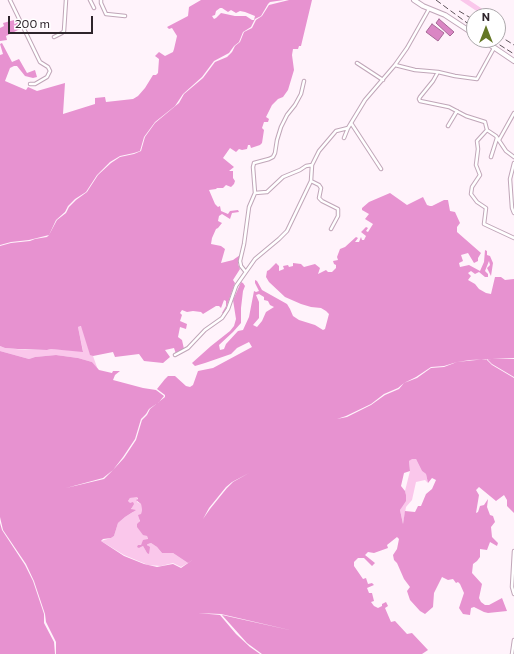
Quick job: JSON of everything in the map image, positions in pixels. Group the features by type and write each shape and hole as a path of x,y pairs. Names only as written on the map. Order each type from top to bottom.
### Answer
{"main road":[{"path":"416,1 429,9 445,15 466,29"},
{"path":"494,48 514,61"}],"street":[{"path":"10,0 40,62 48,67 50,71 48,77 35,84 30,84"},
{"path":"54,37 64,31 66,0"},
{"path":"90,0 94,8"},
{"path":"101,0 107,15 125,16"},
{"path":"344,138 348,128 365,100 383,80 407,48 429,9"},
{"path":"395,65 415,70 438,72 477,79 494,48"},
{"path":"357,63 383,80"},
{"path":"438,72 436,77 419,99 428,103 449,107 466,116 485,122 487,130 498,139 506,151 514,157"},
{"path":"245,271 241,266 240,261 249,207 255,193 254,163 273,157 281,127 301,94 304,81"},
{"path":"448,126 457,111"},
{"path":"491,157 498,139 514,113"},
{"path":"351,123 381,169"},
{"path":"175,355 188,348 205,330 222,318 228,309 236,286 245,271 255,259 287,231 311,181 312,165 319,151 336,131 348,128"},
{"path":"487,130 477,141 478,149 476,165 480,175 472,187 471,194 486,208 484,224 514,238"},
{"path":"514,163 510,179 512,208 514,213"},
{"path":"255,193 267,192 282,177 306,166 312,165"},
{"path":"311,181 319,185 321,188 320,198 322,201 338,209 338,216 331,229"},
{"path":"514,551 512,587 514,594"},
{"path":"512,654 514,640"}],"shaded area":[{"path":"201,0 284,0 270,2 261,16 255,19 251,27 243,32 239,42 229,53 214,61 202,77 183,94 175,106 155,122 144,137 140,151 120,156 110,162 97,175 86,192 75,199 68,206 65,212 56,220 49,235 0,245 0,55 3,54 0,44 2,43 12,62 19,59 27,73 35,70 37,77 33,78 25,76 17,66 14,66 10,68 5,81 26,90 28,87 37,91 65,83 63,114 95,104 95,98 105,97 106,102 133,99 138,96 153,75 158,73 159,59 155,56 159,52 165,56 173,52 177,36 172,28 169,29 167,27 188,16 189,7","holes":["222,8 228,12 231,10 236,13 240,11 245,12 255,16 254,20 246,16 235,16 221,13 214,19 212,16 215,15 216,11"]},
{"path":"289,0 312,0 301,46 299,46 298,49 293,49 292,55 294,70 288,90 283,97 278,99 272,105 266,117 269,119 268,122 264,122 262,128 264,130 262,143 251,148 250,145 248,145 247,149 239,149 236,152 230,148 223,158 234,167 229,171 233,171 233,178 235,181 234,184 231,187 226,185 223,188 209,190 215,204 218,207 220,206 221,211 228,214 230,211 238,210 239,212 232,213 230,219 222,214 219,216 218,221 222,223 216,229 211,244 221,246 225,249 221,263 233,260 240,255 238,264 240,269 233,280 235,283 224,314 222,313 226,306 226,301 224,300 221,308 216,306 203,314 201,312 187,312 182,310 180,313 182,315 180,321 187,324 186,329 180,327 178,337 182,340 184,349 176,354 174,348 165,350 170,357 163,363 144,361 139,354 115,357 113,352 93,356 90,355 81,326 78,327 83,352 51,349 18,349 0,346 0,246 47,237 57,220 66,213 69,207 76,200 87,192 98,175 111,163 120,157 141,151 145,137 155,123 179,103 184,94 203,78 215,62 227,57 232,52 235,46 240,42 244,32 252,28 256,20 262,16 269,5"},
{"path":"460,0 469,0 481,8 472,8"},
{"path":"18,19 22,28 6,36 7,40 0,41 0,28 4,26 3,23"},
{"path":"439,19 454,32 450,36 436,23"},
{"path":"432,24 444,33 438,41 426,32"},
{"path":"390,193 407,205 423,197 427,205 430,206 444,200 448,200 450,211 455,212 460,223 457,227 457,232 481,253 478,261 474,263 468,253 461,255 463,261 459,263 460,267 469,265 480,271 484,262 485,250 493,263 491,276 487,268 490,265 489,261 485,271 488,274 488,277 485,277 479,272 475,274 471,271 468,273 471,276 468,280 475,284 479,289 491,294 495,277 501,277 505,280 514,279 514,358 486,359 492,365 514,378 514,513 507,506 507,500 504,495 496,501 479,487 476,490 479,495 476,513 478,512 480,506 484,505 488,499 487,507 495,522 491,527 492,537 498,543 497,546 490,542 487,550 480,549 480,557 473,564 472,573 482,584 479,598 481,602 485,605 489,605 502,598 507,611 488,613 474,607 471,608 470,615 463,614 459,608 464,593 460,584 458,582 456,583 453,579 448,580 442,577 434,593 433,607 425,614 420,611 410,600 407,591 410,587 394,560 393,555 397,549 399,539 397,537 387,545 388,548 374,553 368,552 365,555 375,563 372,566 364,558 358,558 354,562 354,566 363,579 366,578 368,584 372,583 374,585 367,588 369,593 372,593 374,601 371,602 374,606 378,608 386,602 388,606 385,608 391,622 395,621 407,634 412,633 428,650 422,654 262,654 247,643 222,615 294,631 221,614 198,613 220,615 236,634 260,654 56,654 56,642 46,622 45,614 34,581 26,564 3,530 0,517 0,351 29,359 56,355 78,358 92,362 99,370 112,373 113,371 120,371 115,375 113,380 156,390 164,396 160,401 165,397 165,395 157,389 168,376 175,376 186,386 190,387 193,385 198,371 213,368 252,347 249,342 237,348 231,354 195,366 192,363 234,326 236,319 233,300 241,282 245,286 241,308 241,323 219,345 220,350 224,349 226,344 238,331 243,330 249,317 254,291 259,291 255,280 262,290 287,304 293,316 323,330 325,329 329,314 321,308 301,304 285,297 269,282 266,277 267,271 276,263 279,266 279,271 284,269 283,266 293,266 293,263 301,264 304,267 315,264 320,268 318,274 326,270 328,272 332,272 336,268 333,261 338,260 337,257 340,249 345,247 356,237 358,238 355,242 359,242 361,237 362,240 364,240 366,236 361,232 366,227 368,228 366,231 368,232 373,224 365,219 369,214 362,210 362,208 369,202","holes":["259,294 264,297 264,300 268,301 270,305 274,307 266,312 262,321 257,327 253,325 259,318 259,302 256,295","457,362 444,367 431,368 417,378 404,383 431,367 444,366","404,383 399,389 385,395 371,405 347,417 337,419 371,404 384,394 398,388","157,403 150,409 142,420 136,440 124,458 113,470 135,439 141,419 149,409","416,459 422,471 426,474 428,483 432,478 436,480 432,489 426,494 421,506 418,506 415,512 405,511 403,524 400,510 406,501 406,495 401,486 404,473 410,471 409,461","113,470 104,479 66,488 103,478","249,473 233,482 203,519 209,508 226,487 232,482","137,497 138,499 136,500 141,504 142,510 141,514 138,515 140,521 137,524 137,527 143,535 147,536 148,539 143,540 141,545 138,545 137,547 139,548 143,546 149,554 150,547 147,545 151,543 162,553 173,553 188,563 194,559 181,568 173,564 157,567 144,564 124,556 101,541 114,536 118,523 136,510 131,509 134,504 133,502 130,503 128,501 130,498"]},
{"path":"82,326 90,354 93,356 98,370 92,362 78,358 56,355 29,359 0,351 0,346 5,348 26,350 51,349 83,351 78,327"},
{"path":"487,359 514,359 514,377 492,364"},
{"path":"411,459 416,459 422,471 426,474 428,483 425,480 416,482 412,500 406,507 403,524 400,510 406,495 405,491 410,471 409,461"},
{"path":"133,497 137,497 137,502 141,504 142,510 139,523 143,534 147,536 148,540 144,540 139,548 143,546 147,553 148,544 151,543 162,553 173,553 188,563 181,567 173,563 161,566 148,565 124,555 101,541 114,536 118,523 133,512 128,501"},
{"path":"0,523 2,530 25,565 33,581 44,614 44,623 54,642 55,654 0,654"}],"railway":[{"path":"436,0 466,22"},
{"path":"459,11 466,15"},
{"path":"506,40 514,45"},
{"path":"505,48 514,54"}]}
